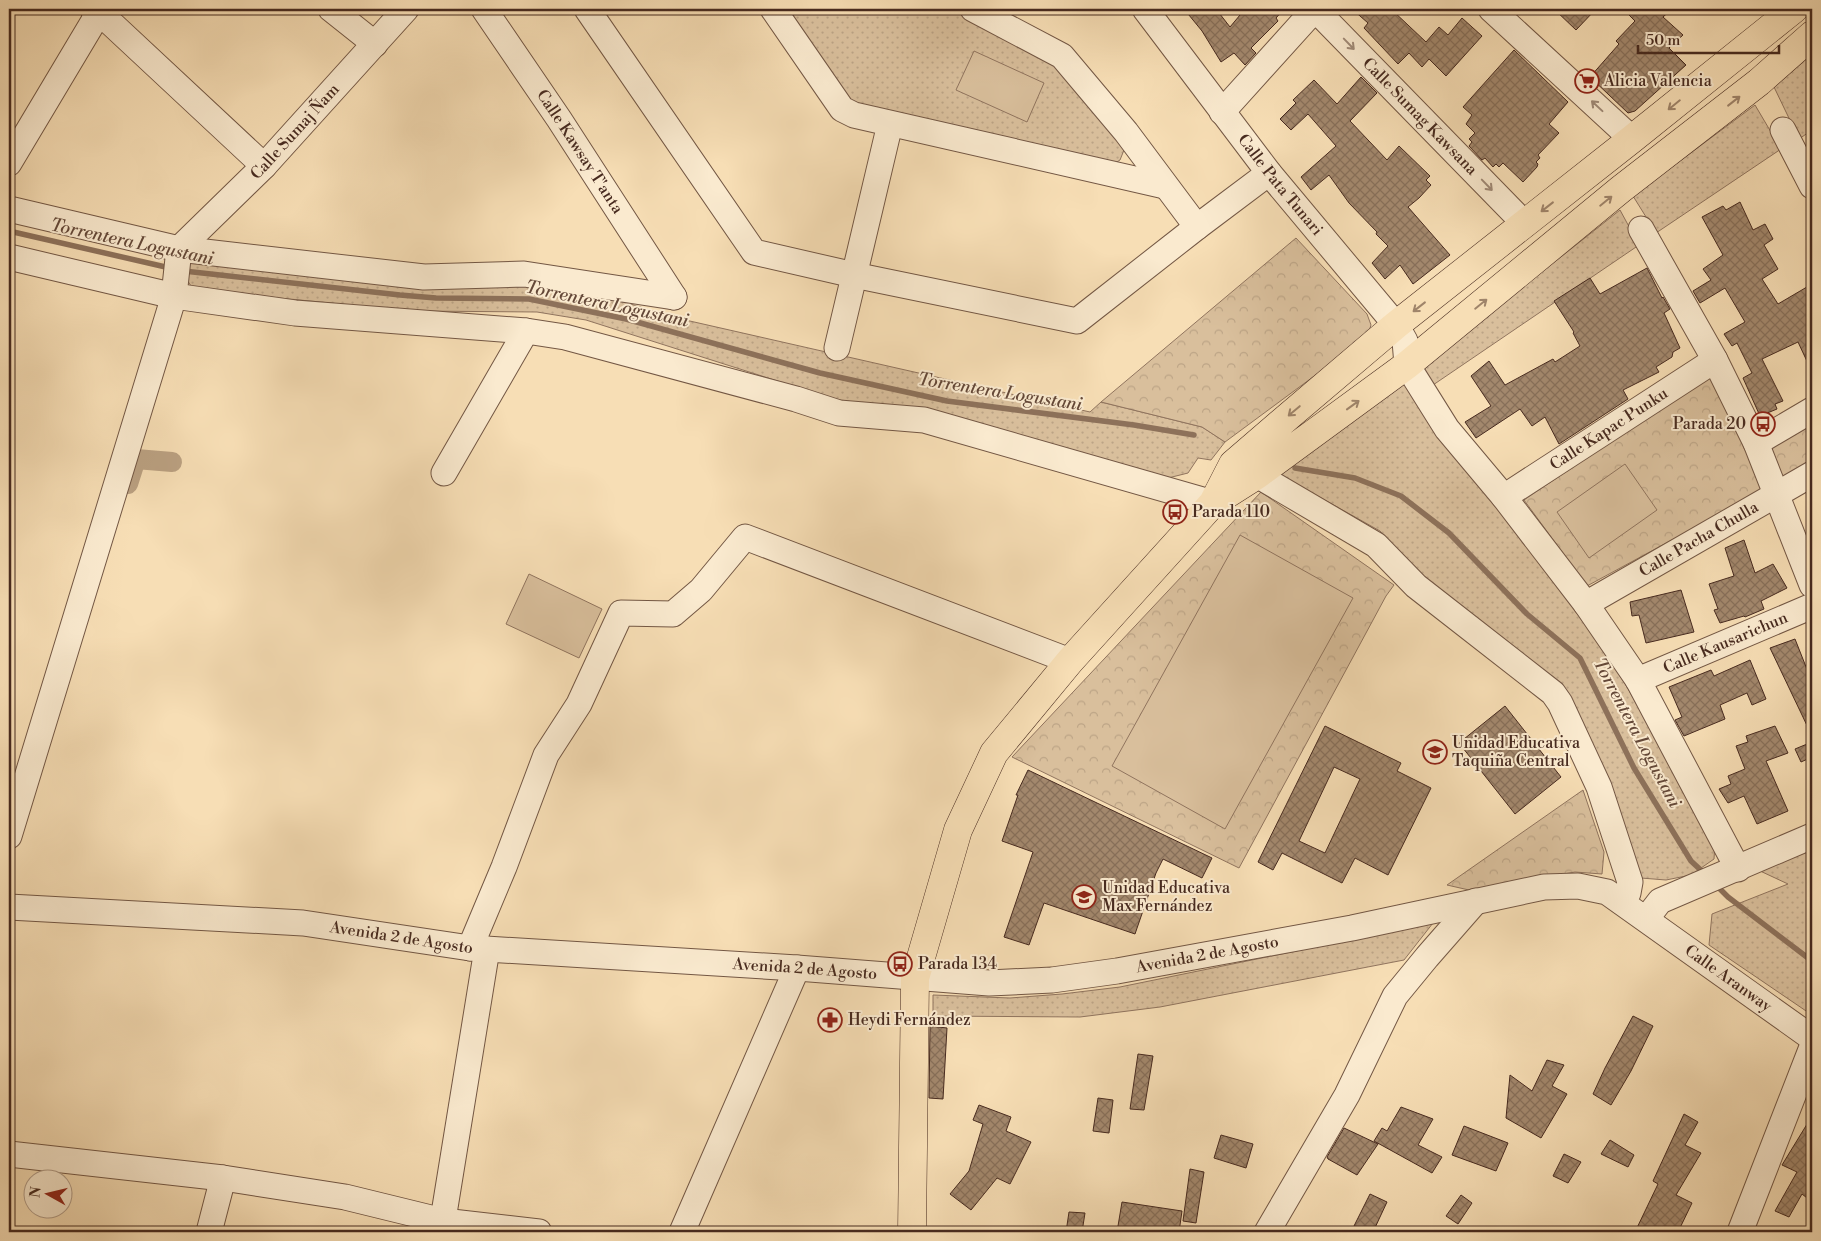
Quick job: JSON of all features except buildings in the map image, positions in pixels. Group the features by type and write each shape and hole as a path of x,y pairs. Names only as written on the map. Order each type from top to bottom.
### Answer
{"main road":[{"path":"912,1232 915,978 958,830 994,753 1070,661 1213,503 1233,464 1396,326 1794,9"},
{"path":"1213,503 1257,475 1407,365 1621,189 1759,82 1812,35"}],"street":[{"path":"331,9 374,44"},
{"name":"Calle Sumaj Ñam","path":"177,271 264,166 406,9"},
{"name":"Calle Kawsay T'anta","path":"177,271 424,277 524,274 674,297 559,119 484,9"},
{"path":"587,9 754,252 854,275 1077,321 1269,173"},
{"path":"772,9 842,109 854,115 1165,186"},
{"path":"973,9 1062,56 1126,132 1197,227"},
{"name":"Calle Pata Tunari","path":"1145,9 1269,173 1396,326 1405,341 1407,365"},
{"path":"1222,112 1315,9"},
{"name":"Calle Sumag Kawsana","path":"1315,9 1525,224"},
{"path":"1491,9 1632,139"},
{"path":"9,164 98,10 264,166"},
{"path":"837,348 890,124"},
{"path":"1783,130 1812,186"},
{"path":"9,209 295,312 526,330 565,337 796,399 839,413 924,420 1213,503"},
{"path":"1641,229 1715,360 1756,443 1812,585"},
{"path":"9,257 177,271"},
{"path":"9,836 177,271"},
{"path":"444,473 526,330"},
{"name":"Calle Kapac Punku","path":"1504,497 1715,360"},
{"path":"1407,365 1447,429 1504,497 1586,604 1638,680 1720,876"},
{"path":"1756,443 1812,410"},
{"path":"1233,464 1257,475 1376,545 1416,586 1553,693 1560,703 1599,787 1630,882 1628,893 1622,902"},
{"name":"Calle Pacha Chulla","path":"1586,604 1812,474"},
{"path":"442,1227 478,949 504,868 546,755 579,704 620,613 673,614 701,590 745,537 1070,661"},
{"name":"Calle Kausarichun","path":"1638,680 1812,606"},
{"path":"1646,919 1660,901 1812,836"},
{"name":"Avenida 2 de Agosto","path":"9,907 304,924 478,949 797,968 989,984 1052,980 1117,971 1352,928 1544,887 1578,886 1607,892 1646,919"},
{"path":"1267,1232 1347,1095 1395,996 1476,901"},
{"name":"Calle Aranway","path":"1646,919 1812,1038"},
{"path":"682,1232 797,968"},
{"path":"1740,1232 1812,1048"},
{"path":"9,1154 223,1178 345,1197 442,1227 539,1232"},
{"path":"209,1232 223,1178"}],"green space":[{"path":"783,9 957,9 1062,65 1124,150 1120,160 1112,165 855,109"},
{"path":"974,51 1044,83 1027,122 956,90"},
{"path":"1812,54 1812,130 1799,139 1774,87"},
{"path":"1755,105 1781,149 1656,233 1633,196"},
{"path":"1620,210 1639,245 1433,385 1420,369"},
{"path":"1296,238 1367,314 1371,325 1367,337 1225,442 1202,427 1101,402"},
{"path":"193,257 533,283 600,295 681,319 1090,412 1101,402 1202,427 1225,442 1211,460 1198,458 1188,473 1164,479 932,414 834,399 586,320 537,312 412,311 218,292 191,286 186,278 187,265"},
{"path":"1711,374 1764,490 1587,586 1524,500"},
{"path":"1403,382 1576,607 1627,687 1715,843 1714,859 1691,875 1666,880 1641,878 1562,686 1416,570 1380,531 1280,475"},
{"path":"1812,421 1812,464 1783,479 1770,444"},
{"path":"1625,464 1657,510 1589,558 1557,512"},
{"path":"1261,492 1394,585 1386,596 1239,868 1012,757"},
{"path":"1240,535 1353,598 1225,829 1112,766"},
{"path":"529,574 602,609 579,658 506,624"},
{"path":"1583,790 1604,852 1602,874 1575,872 1469,890 1447,885"},
{"path":"1812,847 1812,1015 1709,945 1712,914 1788,884 1758,870"},
{"path":"1433,923 1404,960 1160,1007 1080,1017 933,1016 933,995 1010,998 1120,987"}],"waterway":[{"name":"Torrentera Logustani","path":"9,231 170,268"},
{"name":"Torrentera Logustani","path":"184,271 436,298 529,299 626,319 820,373 947,401 1134,425 1194,435"},
{"path":"128,484 136,459 172,462"},
{"name":"Torrentera Logustani","path":"1295,468 1355,478 1401,496 1449,533 1527,614 1580,658 1634,768 1691,861 1705,874"},
{"name":"Torrentera Logustani","path":"1715,884 1728,897 1812,961"}],"place":[{"name":"Alicia Valencia","path":"1587,81"},
{"name":"Parada 20","path":"1763,424"},
{"name":"Parada 110","path":"1175,512"},
{"name":"Unidad Educativa Taquiña Central","path":"1435,752"},
{"name":"Unidad Educativa Max Fernández","path":"1084,897"},
{"name":"Parada 134","path":"900,964"},
{"name":"Heydi Fernández","path":"830,1020"}]}
